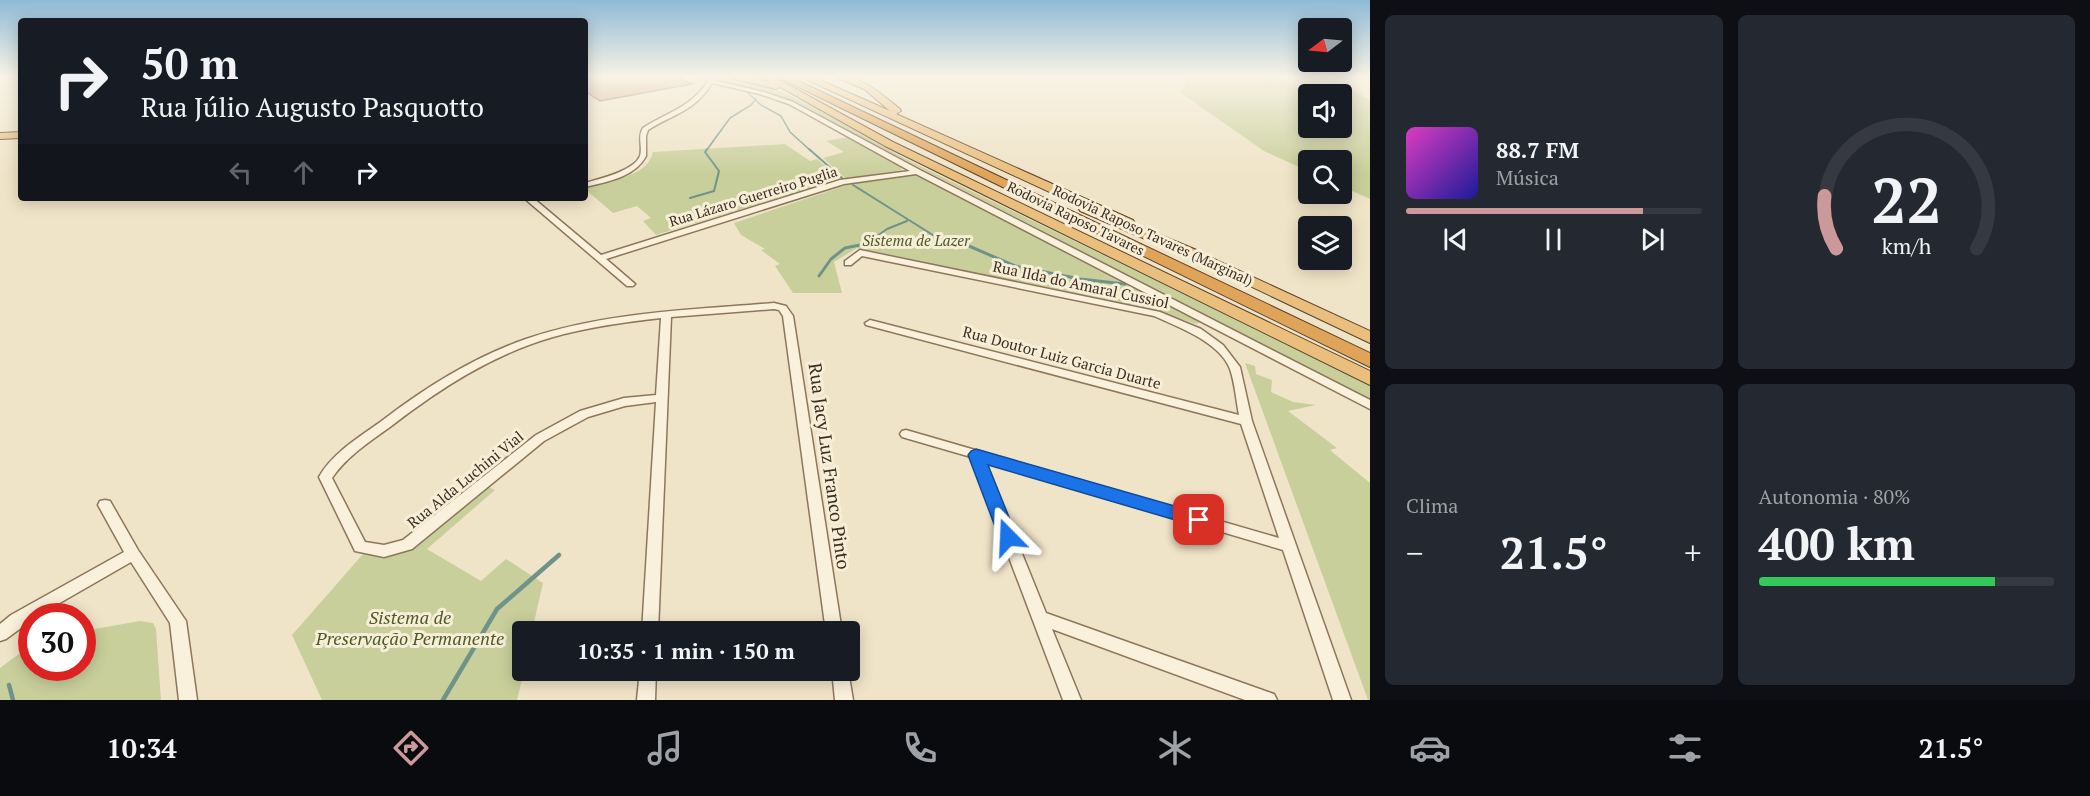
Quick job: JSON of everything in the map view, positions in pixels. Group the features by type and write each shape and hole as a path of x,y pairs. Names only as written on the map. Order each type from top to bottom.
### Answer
{"highway":[{"path":"825,109 889,144 1052,225 1144,267 1370,379"},
{"name":"Rodovia Raposo Tavares","path":"849,109 1370,361"},
{"name":"Rodovia Raposo Tavares","path":"864,109 935,140 1370,353"},
{"name":"Rodovia Raposo Tavares (Marginal)","path":"871,109 935,140 1193,254 1370,338"},
{"path":"893,109 935,140"},
{"path":"0,134 18,133"}],"street":[{"path":"588,184 616,176 641,162 644,154 642,134 645,129 689,109"},
{"path":"801,109 917,172 1198,314 1370,405"},
{"name":"Rua Lázaro Guerreiro Puglia","path":"600,258 843,182 917,172"},
{"path":"534,201 630,284"},
{"name":"Rua Ilda do Amaral Cussiol","path":"848,263 860,253 1157,314 1197,331 1219,347 1235,367 1246,421 1342,700"},
{"name":"Rua Alda Luchini Vial","path":"662,398 624,402 584,414 567,423 540,438 406,545 384,551 360,547 325,477 336,462 423,396 470,368 548,335 584,327 666,315 774,306 783,308"},
{"name":"Rua Jacy Luz Franco Pinto","path":"783,308 788,316 832,621"},
{"path":"651,621 666,315"},
{"name":"Rua Doutor Luiz Garcia Duarte","path":"870,323 1246,421"},
{"path":"906,434 1288,546"},
{"path":"976,455 1072,700"},
{"path":"105,506 133,554 178,621 188,700"},
{"path":"0,634 17,620 133,554"},
{"path":"1040,618 1268,700"},
{"path":"646,700 647,681"},
{"path":"841,681 844,700"}],"green space":[{"path":"806,109 818,109 922,167 1370,386 1370,401"},
{"path":"1203,109 1298,109 1298,138 1352,138 1352,109 1370,109 1370,199 1352,191 1352,150 1298,150 1298,166 1264,151"},
{"path":"848,137 900,166 902,170 846,179 823,158 844,152 826,141"},
{"path":"785,144 810,161 817,159 840,179 656,235 643,221 651,218 637,206 613,213 588,192 588,188 594,185 624,177 642,169 649,162 653,152"},
{"name":"Sistema de Lazer","path":"909,175 924,177 1203,321 1196,324 1164,313 857,248 834,262 842,293 793,293 775,266 780,264 761,250 765,249 741,235 734,223 853,183"},
{"path":"1245,363 1255,366 1256,374 1272,380 1271,392 1293,402 1316,405 1288,411 1337,448 1330,450 1370,483 1370,700 1368,700"},
{"name":"Sistema de Preservação Permanente","path":"487,486 495,490 427,549 481,581 506,559 543,583 534,621 512,621 512,681 522,681 517,700 322,700 292,635 363,554 388,557 411,549"},
{"path":"140,621 153,623 156,629 161,700 0,700 0,668 18,655 18,681 96,681 96,629"}],"waterway":[{"path":"706,151 730,118 745,109"},
{"path":"768,109 781,116 790,132 811,151"},
{"path":"690,198 714,191 719,171 705,152 707,149"},
{"path":"809,149 842,178"},
{"path":"853,185 936,237 962,243"},
{"path":"866,244 887,229 907,221"},
{"path":"962,243 1015,266 1080,279 1125,284"},
{"path":"819,276 831,259 845,248 866,244"},
{"path":"443,700 497,609 559,555"},
{"path":"9,685 13,700"}],"route":[{"path":"1008,537 976,455 1199,520"}]}
